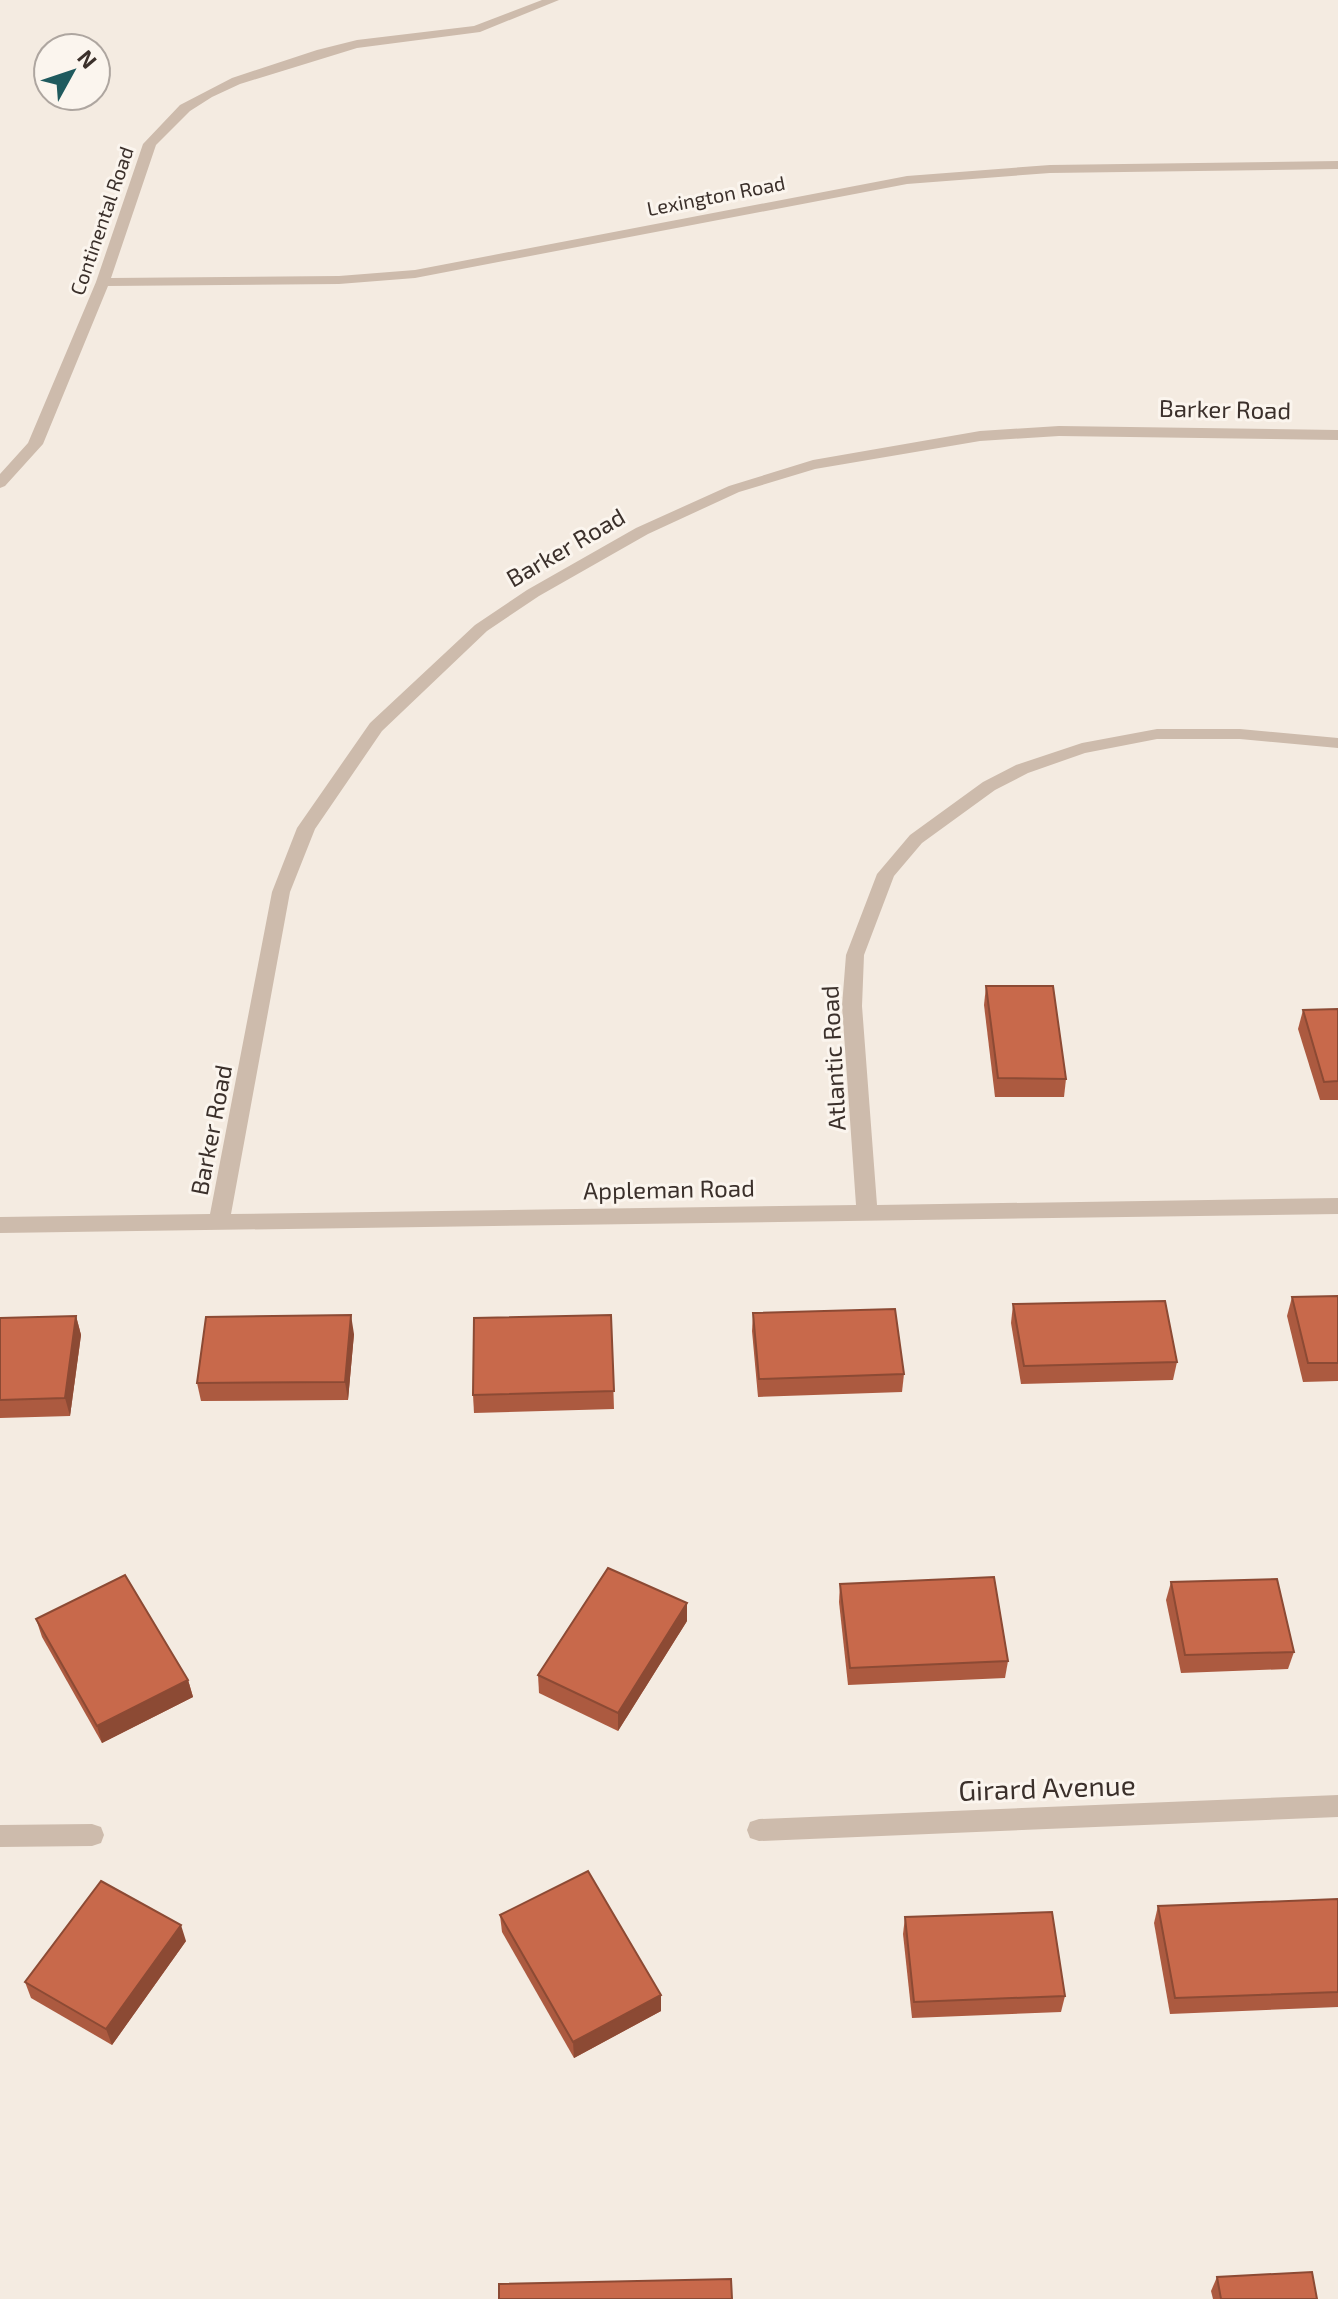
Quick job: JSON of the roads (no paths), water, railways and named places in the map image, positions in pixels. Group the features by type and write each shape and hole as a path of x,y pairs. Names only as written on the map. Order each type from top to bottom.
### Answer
{"street":[{"name":"Continental Road","path":"0,483 35,444 103,282 150,144 185,108 207,94 321,53 357,44 476,29 553,0"},
{"name":"Lexington Road","path":"103,282 339,280 415,274 907,180 1050,169 1338,165"},
{"name":"Barker Road","path":"219,1223 281,892 306,828 376,727 481,628 533,593 642,531 734,489 813,465 980,436 1027,433 1338,435"},
{"name":"Atlantic Road","path":"867,1213 852,1006 855,955 886,874 916,839 989,786 1022,769 1082,748 1157,734 1240,734 1338,743"},
{"name":"Appleman Road","path":"0,1225 1338,1206"},
{"name":"Girard Avenue","path":"759,1830 1338,1806"},
{"path":"0,1836 92,1835"}]}
